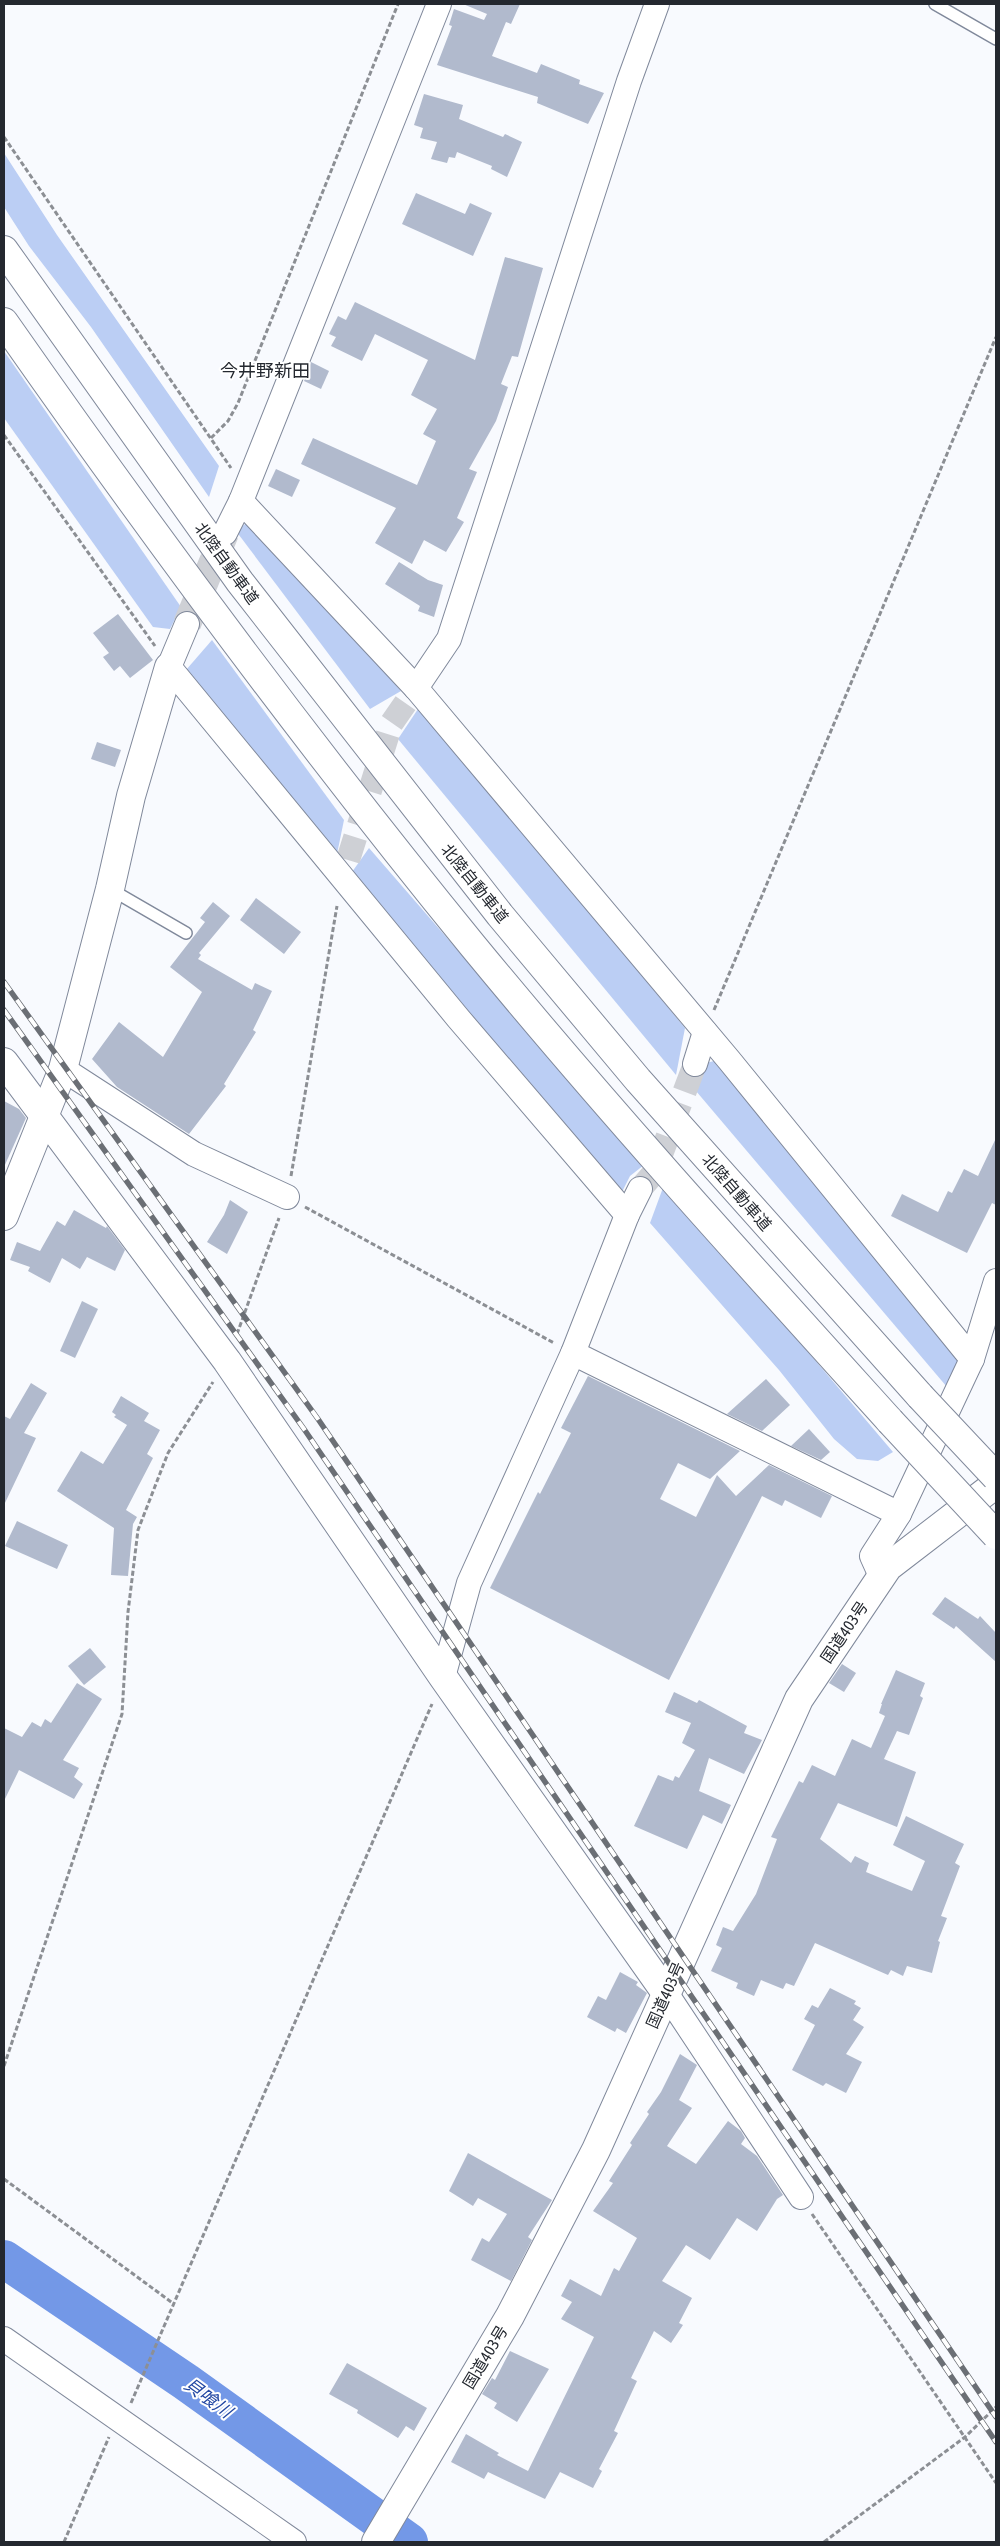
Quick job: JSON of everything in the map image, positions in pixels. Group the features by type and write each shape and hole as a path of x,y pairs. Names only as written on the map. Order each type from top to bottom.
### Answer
{"main road":[{"name":"北陸自動車道","path":"4,250 240,582 500,915 638,1080 920,1396 996,1477"},
{"path":"4,322 213,612 340,778 474,946 616,1115 890,1421 996,1535"},
{"path":"4,1216 63,1069 110,889 131,796 169,667"},
{"path":"4,1062 227,1361 443,1677 666,1993"},
{"name":"国道403号","path":"376,2542 510,2316 596,2150 798,1699 888,1567 996,1484"}],"street":[{"path":"225,533 245,491 439,4"},
{"path":"416,688 449,640 626,91 656,4"},
{"path":"245,491 416,688 705,1032 972,1359"},
{"path":"187,624 169,667 345,869 374,915 458,1018 627,1215"},
{"path":"695,1064 705,1032"},
{"path":"63,1069 194,1154 287,1197"},
{"path":"443,1677 469,1583 573,1353 627,1215 640,1189"},
{"path":"881,1576 872,1556 900,1514 972,1359 996,1281"},
{"path":"573,1353 900,1514"},
{"path":"666,1993 801,2197"},
{"path":"4,2339 125,2415 294,2542"}],"lane":[{"path":"935,4 996,39"},
{"path":"110,889 186,933"}],"path":[{"path":"212,438 228,421 238,403 398,4"},
{"path":"4,137 212,438 245,491"},
{"path":"705,1032 996,337"},
{"path":"4,435 169,667"},
{"path":"4,2066 122,1714 128,1612 138,1530 168,1453 227,1361 287,1197 345,869"},
{"path":"287,1197 573,1353"},
{"path":"64,2542 106,2441 125,2415 170,2316 443,1677"},
{"path":"4,2179 174,2304"},
{"path":"801,2197 996,2483"},
{"path":"824,2542 965,2437 996,2407"}],"shaded area":[{"path":"4,153 57,235 219,466 209,497 91,327 29,246 4,207"},
{"path":"4,351 181,607 170,629 153,627 4,418"},
{"path":"253,518 401,691 370,709 236,531"},
{"path":"212,640 344,820 337,854 186,670"},
{"path":"420,706 685,1028 676,1075 398,739"},
{"path":"369,848 644,1165 630,1176 621,1194 463,1013 352,872"},
{"path":"718,1060 959,1362 947,1387 696,1091 706,1063"},
{"path":"664,1185 674,1194 893,1452 878,1461 857,1459 834,1439 779,1370 650,1223"}],"building":[{"path":"463,4 520,4 511,24 506,22 492,56 537,73 541,64 580,80 579,84 604,93 588,124 537,103 538,97 437,65 452,26 449,25 454,9 484,20 487,14"},
{"path":"424,94 463,105 459,119 503,137 505,134 522,142 507,177 491,169 492,166 457,152 455,158 449,157 447,163 431,159 437,142 420,138 423,128 414,125"},
{"path":"416,193 465,214 470,203 492,213 473,256 402,224"},
{"path":"505,257 543,268 518,357 512,356 501,384 508,387 496,421 469,469 477,472 457,518 464,522 446,552 424,540 412,564 375,543 396,508 301,464 313,438 417,485 436,441 423,434 437,409 411,395 428,360 375,334 362,361 331,346 336,337 329,334 338,316 346,320 355,302 475,360"},
{"path":"311,362 329,371 321,389 304,381"},
{"path":"276,469 300,480 292,497 268,486"},
{"path":"399,562 428,580 443,585 434,617 418,611 420,606 385,584"},
{"path":"118,614 153,660 130,678 120,666 114,671 103,657 109,653 93,633"},
{"path":"97,742 121,750 115,767 91,759"},
{"path":"256,898 301,932 284,954 240,920"},
{"path":"213,902 230,916 199,953 201,955 198,959 252,990 255,983 272,991 253,1030 256,1032 224,1084 226,1086 189,1134 117,1087 92,1059 119,1022 163,1057 202,992 170,967 205,922 200,918"},
{"path":"4,1101 19,1109 26,1118 4,1167"},
{"path":"996,1138 996,1205 992,1203 967,1253 891,1216 902,1194 938,1212 948,1191 952,1193 964,1169 978,1176"},
{"path":"230,1200 248,1212 227,1254 207,1242 224,1215"},
{"path":"74,1210 106,1228 107,1226 125,1250 115,1271 87,1257 80,1269 62,1258 50,1283 28,1271 30,1267 10,1260 17,1242 40,1251 57,1221 65,1226"},
{"path":"82,1301 98,1309 75,1358 60,1351"},
{"path":"588,1376 740,1451 710,1479 678,1463 660,1499 696,1517 717,1475 736,1496 769,1465 832,1496 821,1518 785,1500 782,1506 762,1496 669,1680 490,1588 538,1492 540,1494 571,1433 561,1428"},
{"path":"766,1379 790,1405 762,1431 727,1414"},
{"path":"31,1383 47,1393 24,1433 36,1438 4,1505 4,1416 10,1419"},
{"path":"121,1396 149,1413 144,1421 160,1430 147,1454 153,1458 126,1510 137,1517 133,1524 128,1576 111,1575 114,1528 57,1491 81,1451 103,1464 127,1425 114,1417 116,1415 112,1412"},
{"path":"809,1429 830,1452 821,1460 791,1446"},
{"path":"17,1521 68,1545 57,1569 5,1546"},
{"path":"945,1597 978,1619 980,1616 996,1633 996,1662 956,1626 954,1629 932,1614"},
{"path":"90,1648 106,1667 84,1685 68,1666"},
{"path":"842,1664 856,1673 844,1692 829,1683"},
{"path":"896,1670 925,1683 920,1696 923,1698 909,1735 897,1731 884,1759 916,1772 897,1827 838,1803 820,1839 851,1863 855,1856 869,1863 866,1872 912,1891 925,1861 893,1845 906,1816 964,1844 955,1863 960,1866 941,1916 947,1918 938,1941 940,1942 932,1973 907,1966 903,1976 891,1970 888,1975 815,1943 794,1986 786,1983 783,1989 761,1980 754,1996 736,1988 738,1983 711,1971 722,1948 716,1945 723,1927 733,1931 756,1894 777,1839 771,1837 799,1781 803,1783 812,1765 835,1776 852,1739 871,1748 885,1716 879,1713 881,1704"},
{"path":"77,1683 102,1699 63,1760 79,1768 74,1777 83,1784 74,1799 19,1770 4,1801 4,1728 22,1737 32,1722 41,1727 45,1719 51,1723"},
{"path":"674,1692 697,1703 699,1700 747,1726 744,1733 762,1740 744,1774 709,1758 699,1791 731,1805 722,1824 703,1815 687,1849 634,1826 658,1775 673,1781 675,1776 679,1778 695,1750 682,1743 691,1723 665,1712"},
{"path":"620,1972 638,1982 636,1985 647,1993 626,2033 617,2028 615,2032 587,2017 598,1996 606,2000"},
{"path":"830,1988 856,2001 854,2004 861,2008 853,2020 864,2027 846,2054 862,2062 846,2093 826,2083 823,2086 792,2070 815,2025 804,2019 812,2005 818,2008"},
{"path":"680,2054 697,2065 679,2100 692,2108 667,2146 696,2164 728,2121 741,2131 745,2138 741,2144 757,2156 783,2195 777,2199 757,2231 737,2218 710,2260 686,2245 662,2281 692,2298 679,2323 683,2325 671,2343 654,2331 631,2378 637,2381 614,2431 618,2433 599,2469 602,2471 593,2488 560,2472 545,2499 488,2472 484,2479 451,2462 466,2434 499,2453 497,2455 528,2471 594,2337 561,2319 572,2302 561,2296 570,2279 601,2296 614,2268 619,2271 637,2238 593,2211 613,2183 609,2181 632,2145 630,2143 649,2114 647,2112 661,2092"},
{"path":"468,2153 552,2200 528,2237 532,2240 511,2281 471,2260 482,2238 489,2242 507,2214 478,2198 473,2206 449,2191"},
{"path":"510,2351 549,2369 517,2422 494,2408 497,2403 482,2394 492,2378 495,2380"},
{"path":"347,2363 427,2408 414,2431 406,2426 398,2438 357,2413 358,2410 329,2394"}],"waterway":[{"name":"貝喰川","path":"4,2259 186,2382 409,2542"}],"tunnel":[{"path":"187,624 225,533"},
{"path":"348,860 391,724 416,688"},
{"path":"640,1189 654,1173 695,1064"}],"railway":[{"path":"4,982 318,1419 996,2417"},
{"path":"4,1010 304,1429 996,2442"}],"district":[{"name":"今井野新田","path":"265,371"}]}
